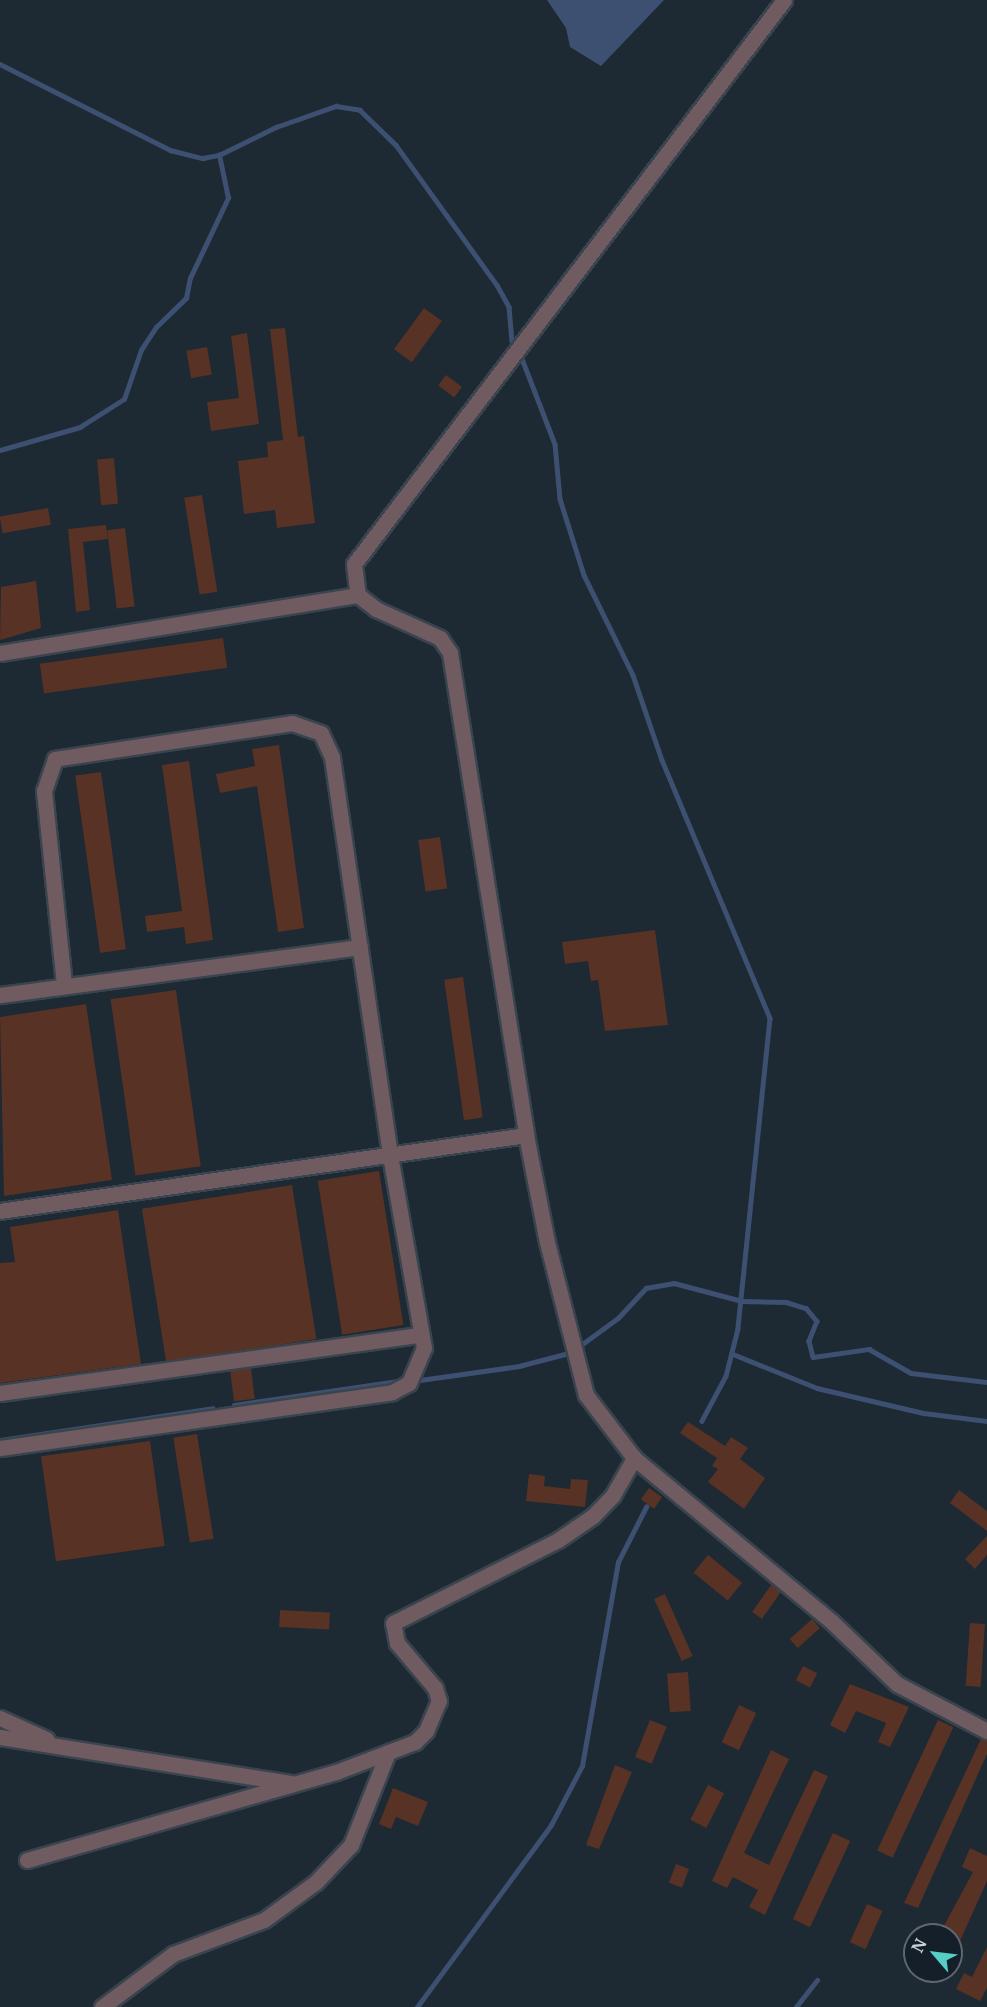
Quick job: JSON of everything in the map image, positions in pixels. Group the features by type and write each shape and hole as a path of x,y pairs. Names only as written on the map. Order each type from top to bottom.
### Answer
{"street":[{"path":"784,0 354,564 358,595 376,609 440,638 450,653 526,1135 547,1242 586,1395 634,1458 831,1621 897,1684 987,1731"},
{"path":"0,653 358,595"},
{"path":"0,1448 392,1392 409,1383 421,1364 424,1348 419,1335 390,1155 332,758 321,734 292,723 55,759 45,791 64,983"},
{"path":"0,995 64,983 360,947"},
{"path":"0,1211 526,1135"},
{"path":"0,1393 419,1335"},
{"path":"27,1860 295,1784 415,1742 426,1731 439,1701 435,1688 397,1643 393,1623 558,1539 593,1516 613,1495 634,1458"},
{"path":"0,1718 62,1747"},
{"path":"0,1737 295,1784"},
{"path":"102,2007 173,1954 264,1920 316,1882 351,1845 388,1752"}],"water":[{"path":"547,0 664,0 601,66 570,47 566,28"}],"building":[{"path":"424,308 442,321 412,362 394,349"},
{"path":"285,328 298,437 304,436 315,523 277,528 275,510 244,514 238,461 268,457 267,442 283,440 270,329"},
{"path":"247,333 259,424 211,431 207,402 239,398 231,336"},
{"path":"207,347 212,375 191,378 186,351"},
{"path":"446,375 462,387 454,397 438,385"},
{"path":"114,458 118,504 101,505 97,459"},
{"path":"202,495 217,592 200,595 184,498"},
{"path":"48,508 51,525 3,533 0,516"},
{"path":"106,525 108,539 83,542 90,610 76,612 68,529"},
{"path":"125,528 135,606 117,609 107,530"},
{"path":"36,581 41,628 0,640 1,587"},
{"path":"223,638 227,668 44,693 40,664"},
{"path":"279,745 304,928 278,932 257,786 220,793 216,774 255,766 252,749"},
{"path":"189,761 213,940 186,944 184,927 147,932 145,916 182,911 162,765"},
{"path":"101,772 126,949 100,953 75,776"},
{"path":"440,837 447,888 425,892 418,840"},
{"path":"655,930 668,1025 605,1031 598,980 591,981 588,961 565,964 562,942"},
{"path":"463,977 483,1118 464,1120 444,980"},
{"path":"176,990 201,1166 135,1175 111,999"},
{"path":"86,1004 112,1180 4,1196 0,1017"},
{"path":"379,1171 403,1325 342,1335 318,1181"},
{"path":"292,1185 316,1339 166,1363 142,1209"},
{"path":"118,1210 141,1364 0,1383 0,1263 15,1262 10,1227"},
{"path":"251,1368 255,1399 234,1401 230,1371"},
{"path":"688,1422 725,1446 731,1437 748,1448 740,1459 765,1478 744,1509 708,1482 718,1469 712,1466 717,1458 680,1433"},
{"path":"197,1434 214,1539 190,1542 173,1438"},
{"path":"150,1441 165,1546 56,1561 41,1456"},
{"path":"529,1474 545,1476 544,1486 570,1489 571,1479 588,1480 585,1507 526,1501"},
{"path":"649,1488 662,1497 654,1509 641,1499"},
{"path":"959,1490 987,1511 987,1531 950,1503"},
{"path":"987,1536 987,1555 975,1569 965,1559"},
{"path":"708,1555 742,1583 728,1601 694,1573"},
{"path":"771,1585 781,1592 762,1619 752,1612"},
{"path":"665,1594 693,1656 682,1661 654,1599"},
{"path":"280,1610 330,1613 329,1630 279,1627"},
{"path":"812,1619 820,1628 798,1648 790,1639"},
{"path":"970,1623 985,1624 981,1687 966,1686"},
{"path":"803,1666 817,1673 810,1688 796,1680"},
{"path":"688,1672 691,1711 670,1712 667,1673"},
{"path":"850,1684 909,1707 890,1747 878,1742 886,1723 856,1711 845,1733 830,1725"},
{"path":"739,1705 756,1713 739,1750 722,1742"},
{"path":"650,1720 667,1727 652,1764 635,1757"},
{"path":"938,1720 953,1727 893,1858 877,1851"},
{"path":"981,1739 987,1741 987,1754 918,1908 904,1903"},
{"path":"771,1750 789,1759 744,1853 769,1865 814,1770 828,1776 765,1915 749,1907 758,1890 733,1877 727,1888 712,1881"},
{"path":"615,1765 632,1772 599,1849 586,1845"},
{"path":"708,1785 724,1793 706,1828 690,1820"},
{"path":"393,1788 428,1802 418,1826 396,1817 391,1829 379,1824"},
{"path":"833,1833 850,1841 810,1927 793,1919"},
{"path":"970,1848 987,1856 987,1881 963,1934 963,1923 945,1923 973,1872 962,1867"},
{"path":"676,1864 689,1869 682,1888 669,1883"},
{"path":"867,1904 883,1911 865,1949 850,1942"},
{"path":"987,1947 987,1988 980,2001 956,1989 959,1983 963,1983 964,1973 972,1977"}],"waterway":[{"path":"0,64 170,150 203,158 219,155 276,127 336,106 360,110 396,145 497,285 509,307 512,341"},
{"path":"0,450 80,427 124,399 141,350 156,327 186,298 190,278 228,198 219,155"},
{"path":"521,356 555,444 560,499 584,575 633,675 662,760 770,1018 738,1329 726,1376 702,1421"},
{"path":"581,1345 618,1318 646,1288 674,1283 742,1301 786,1302 806,1308 817,1321 809,1341 813,1357 869,1349 911,1373 987,1382"},
{"path":"420,1380 519,1366 569,1353"},
{"path":"733,1354 817,1388 924,1413 987,1421"},
{"path":"234,1405 399,1381"},
{"path":"0,1440 213,1408"},
{"path":"417,2007 551,1825 582,1766 618,1562 646,1507"},
{"path":"796,2007 817,1980"}]}
